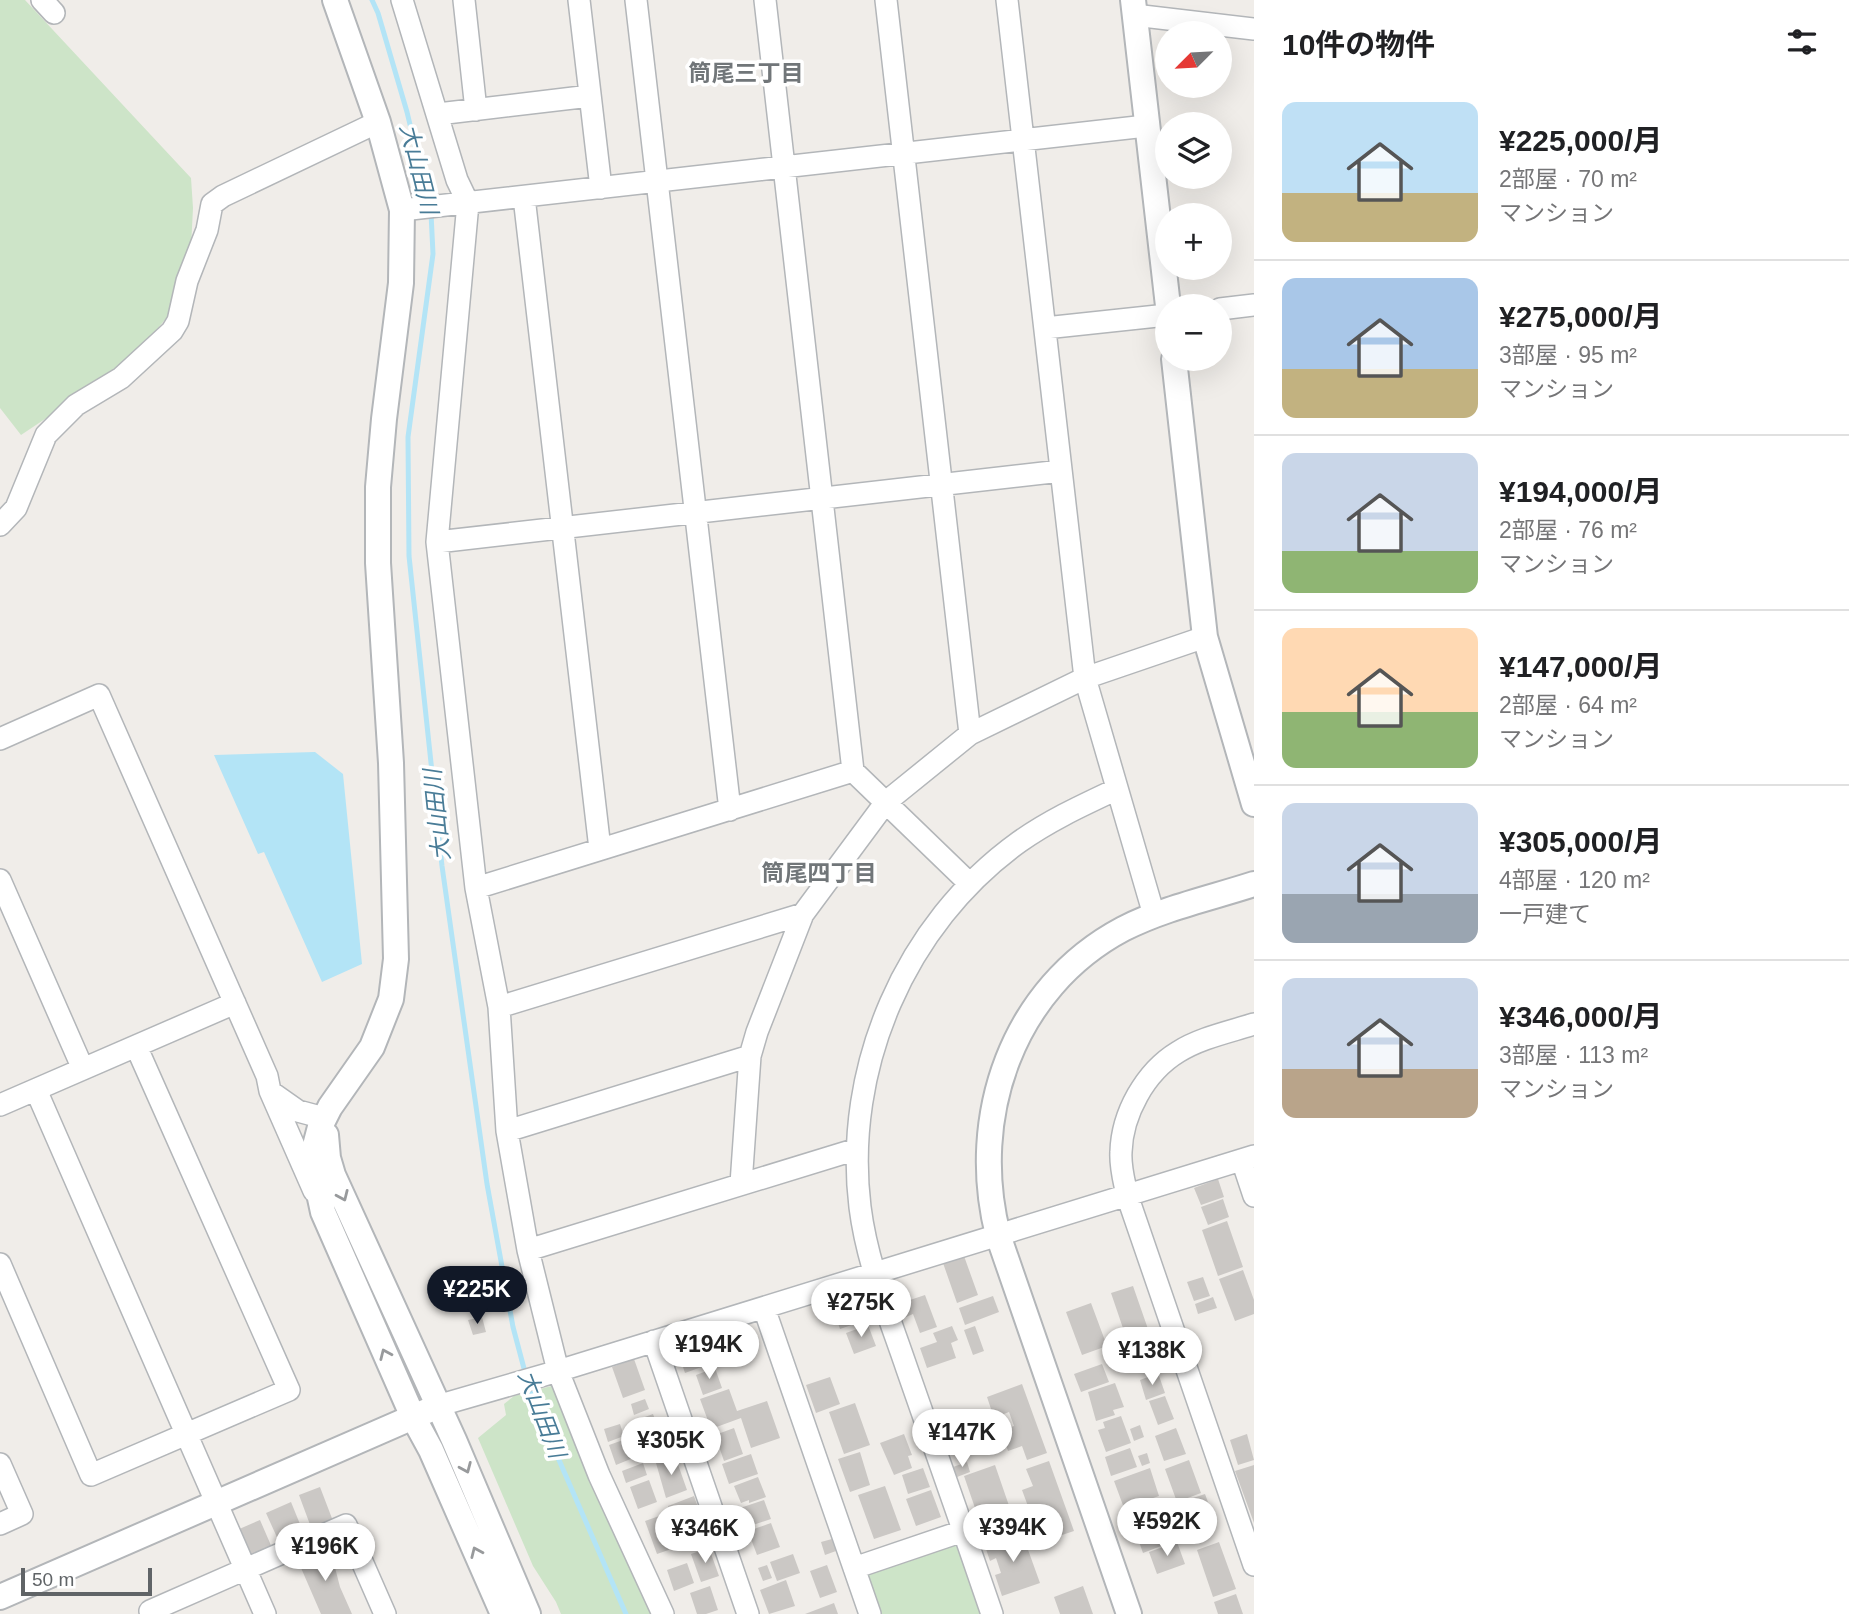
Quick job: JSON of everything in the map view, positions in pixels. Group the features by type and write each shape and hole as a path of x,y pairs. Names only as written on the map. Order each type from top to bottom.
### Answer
{"street":[{"path":"323,1212 313,1161 320,1127 376,1038 391,999 396,959 390,751 378,563 378,487 401,283 402,210 378,122 335,0"},
{"path":"402,0 439,114 461,204 437,542 476,888 499,1007 507,1130 528,1250 558,1371 599,1475 663,1614"},
{"path":"464,0 477,110"},
{"path":"579,0 601,188"},
{"path":"636,0 730,810"},
{"path":"765,0 853,771 970,884"},
{"path":"886,0 970,734"},
{"path":"1007,0 1086,678 1154,915"},
{"path":"1167,294 1133,7 1254,29"},
{"path":"439,114 590,96"},
{"path":"0,525 16,508 46,435 76,405 121,378 172,331 178,321 187,281 207,230 212,204 223,196 378,122"},
{"path":"402,210 1146,126"},
{"path":"524,197 600,849"},
{"path":"1232,308 1254,305"},
{"path":"1045,328 1155,316"},
{"path":"1175,371 1205,638 1246,747 1254,804"},
{"path":"437,542 1061,471"},
{"path":"741,1184 750,1056 803,914 886,802 970,734 1086,678 1205,638"},
{"path":"0,739 99,695 267,1076 270,1091 413,1417 431,1450 503,1614"},
{"path":"476,888 853,771"},
{"path":"992,1614 874,1274 860,1207 857,1149 870,1060 889,1004 908,965 926,937 970,884 1033,832 1117,789"},
{"path":"0,880 83,1069"},
{"path":"1129,1614 998,1235 991,1207 988,1154 993,1110 1000,1077 1031,1014 1068,971 1105,940 1154,915 1254,884"},
{"path":"499,1007 803,914"},
{"path":"0,1105 235,1003"},
{"path":"1254,1024 1191,1045 1177,1053 1143,1086 1129,1115 1121,1150 1121,1170 1127,1195 1254,1565"},
{"path":"0,1264 91,1475 289,1390 136,1046"},
{"path":"507,1130 750,1056"},
{"path":"36,1090 265,1614"},
{"path":"270,1091 298,1111 327,1113"},
{"path":"327,1113 328,1158 333,1175 438,1406 528,1614"},
{"path":"528,1250 857,1149"},
{"path":"0,1597 438,1406 1248,1158 1254,1196"},
{"path":"764,1308 870,1614"},
{"path":"654,1342 748,1614"},
{"path":"0,1464 22,1514 0,1524"},
{"path":"151,1614 150,1611 346,1525 385,1614"},
{"path":"854,1569 963,1531"}],"green space":[{"path":"0,0 25,0 191,178 193,208 191,247 169,315 147,341 99,383 21,435 0,408"},
{"path":"555,1385 655,1614 561,1614 533,1566 478,1438 506,1415 504,1404 514,1396"},
{"path":"950,1543 959,1545 982,1614 879,1614 867,1578 869,1571"}],"water":[{"path":"315,752 343,774 362,964 322,982 264,852 258,854 214,755"}],"building":[{"path":"1218,1179 1224,1197 1201,1205 1194,1188"},
{"path":"1223,1199 1229,1217 1208,1225 1201,1207"},
{"path":"1227,1221 1243,1267 1218,1276 1202,1230"},
{"path":"964,1256 978,1295 957,1303 943,1263"},
{"path":"1243,1270 1254,1300 1254,1314 1235,1321 1219,1279"},
{"path":"1203,1277 1210,1296 1194,1301 1187,1282"},
{"path":"1133,1286 1148,1329 1126,1337 1111,1293"},
{"path":"852,1295 854,1303 862,1301 869,1319 840,1329 831,1303"},
{"path":"925,1295 937,1327 920,1333 913,1314 906,1317 901,1303"},
{"path":"993,1296 999,1312 965,1325 959,1308"},
{"path":"1213,1297 1217,1308 1198,1314 1195,1304"},
{"path":"1091,1303 1107,1346 1082,1355 1066,1312"},
{"path":"482,1317 486,1332 473,1335 468,1320"},
{"path":"868,1325 876,1346 854,1354 846,1333"},
{"path":"952,1326 958,1340 951,1343 956,1358 927,1368 920,1348 937,1342 933,1333"},
{"path":"975,1326 984,1351 973,1355 964,1330"},
{"path":"1136,1338 1139,1346 1145,1343 1153,1364 1140,1368 1137,1360 1131,1362 1124,1342"},
{"path":"707,1341 715,1362 685,1373 678,1352"},
{"path":"634,1359 645,1390 623,1398 612,1367"},
{"path":"1102,1364 1109,1382 1081,1392 1074,1374"},
{"path":"715,1368 722,1388 703,1395 696,1375"},
{"path":"1158,1373 1165,1393 1146,1400 1140,1380"},
{"path":"830,1377 840,1404 816,1413 806,1385"},
{"path":"1115,1383 1124,1407 1113,1410 1115,1415 1096,1421 1088,1392"},
{"path":"1022,1384 1047,1453 1027,1460 1022,1446 1008,1451 1001,1430 1014,1426 1009,1412 994,1418 987,1397"},
{"path":"729,1389 737,1411 767,1401 780,1438 751,1448 741,1418 711,1429 700,1399"},
{"path":"1165,1396 1174,1419 1158,1425 1149,1401"},
{"path":"645,1399 649,1409 634,1415 631,1404"},
{"path":"855,1403 870,1445 844,1454 829,1412"},
{"path":"653,1414 665,1446 646,1453 634,1421"},
{"path":"1121,1416 1131,1443 1106,1452 1098,1430 1105,1428 1103,1422"},
{"path":"620,1424 624,1436 608,1442 604,1429"},
{"path":"1140,1425 1144,1437 1134,1441 1130,1429"},
{"path":"734,1428 743,1454 724,1461 715,1435"},
{"path":"1176,1428 1186,1454 1164,1461 1155,1436"},
{"path":"904,1434 912,1455 908,1456 912,1468 894,1475 880,1443"},
{"path":"1247,1434 1254,1460 1238,1465 1230,1440"},
{"path":"626,1439 633,1458 616,1465 609,1445"},
{"path":"1130,1448 1137,1467 1111,1476 1105,1457"},
{"path":"860,1452 870,1485 850,1492 838,1459"},
{"path":"1147,1453 1150,1463 1142,1466 1138,1456"},
{"path":"751,1454 758,1474 729,1484 722,1464"},
{"path":"675,1456 687,1490 666,1498 656,1463"},
{"path":"1189,1460 1201,1493 1177,1502 1165,1469"},
{"path":"1049,1461 1074,1531 1038,1543 1030,1524 1044,1519 1039,1505 1029,1509 1022,1490 1033,1486 1026,1469"},
{"path":"967,1462 970,1472 957,1477 953,1467"},
{"path":"643,1463 647,1475 626,1483 622,1471"},
{"path":"995,1465 1016,1526 985,1537 964,1476"},
{"path":"1254,1465 1254,1523 1235,1471"},
{"path":"923,1468 930,1487 908,1494 902,1475"},
{"path":"1150,1468 1159,1496 1124,1508 1114,1481"},
{"path":"758,1477 766,1497 741,1503 734,1486"},
{"path":"649,1480 657,1502 638,1509 630,1487"},
{"path":"885,1486 901,1530 874,1539 858,1495"},
{"path":"320,1487 333,1521 312,1530 299,1495"},
{"path":"931,1490 941,1517 916,1526 906,1499"},
{"path":"1205,1494 1216,1524 1192,1532 1181,1502"},
{"path":"694,1496 709,1538 682,1547 668,1506"},
{"path":"764,1500 771,1519 747,1527 740,1508"},
{"path":"291,1502 304,1534 280,1544 266,1513"},
{"path":"665,1514 677,1547 657,1554 645,1521"},
{"path":"1148,1515 1161,1546 1143,1553 1137,1536 1130,1538 1125,1523"},
{"path":"260,1520 273,1550 250,1560 237,1530"},
{"path":"771,1523 780,1547 757,1555 748,1531"},
{"path":"1022,1533 1040,1583 1002,1596 995,1575 1001,1573 996,1558 990,1561 985,1546"},
{"path":"832,1539 836,1551 825,1555 821,1542"},
{"path":"1177,1542 1185,1564 1157,1574 1149,1552"},
{"path":"1219,1542 1236,1589 1213,1597 1197,1550"},
{"path":"330,1548 340,1587 352,1614 321,1614 298,1561"},
{"path":"709,1548 719,1576 701,1582 691,1554"},
{"path":"793,1554 800,1573 777,1581 770,1562"},
{"path":"687,1563 694,1583 674,1591 667,1570"},
{"path":"767,1565 772,1578 763,1581 758,1568"},
{"path":"827,1565 837,1592 820,1598 810,1571"},
{"path":"786,1580 795,1606 769,1614 760,1590"},
{"path":"710,1586 718,1610 697,1614 690,1593"},
{"path":"1083,1586 1093,1614 1060,1614 1054,1597"},
{"path":"1236,1594 1243,1614 1218,1614 1214,1602"},
{"path":"834,1603 838,1614 805,1614"}],"waterway":[{"name":"大山田川","path":"372,0 407,112 429,204"},
{"name":"大山田川","path":"431,213 433,254 408,437 409,556 442,866 487,1184 513,1327 526,1376"},
{"name":"大山田川","path":"529,1385 532,1398 626,1614"}],"district":[{"name":"筒尾三丁目","path":"746,73"},
{"name":"筒尾四丁目","path":"819,873"}]}
